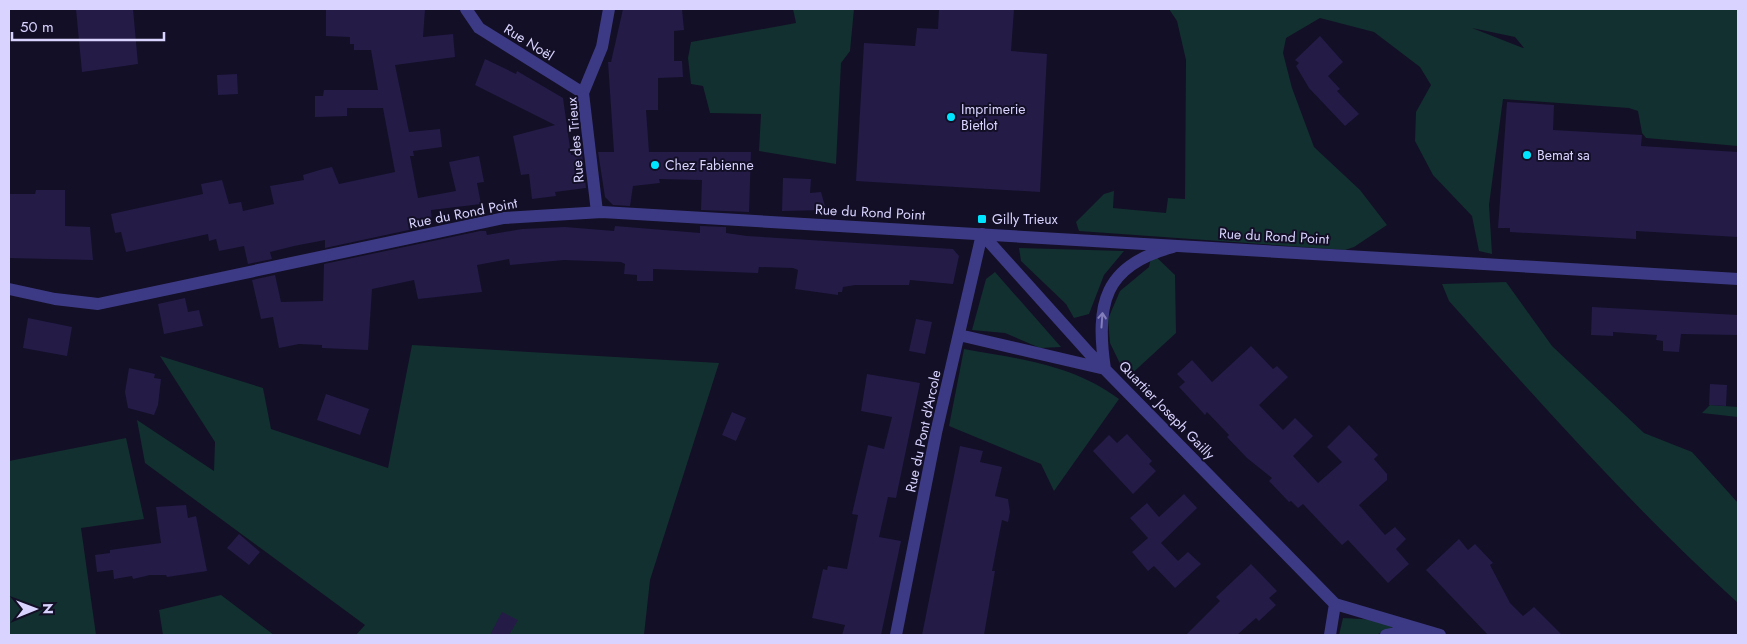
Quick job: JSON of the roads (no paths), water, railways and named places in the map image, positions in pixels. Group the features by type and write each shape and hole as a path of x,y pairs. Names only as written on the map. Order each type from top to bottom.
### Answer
{"street":[{"name":"Rue Noël","path":"466,9 479,28 583,93"},
{"name":"Rue des Trieux","path":"597,212 583,93 602,47 609,9"},
{"name":"Rue du Rond Point","path":"9,289 55,299 98,304 504,218 597,212 1738,279"},
{"name":"Rue du Pont d'Arcole","path":"896,635 936,433 982,234"},
{"name":"Quartier Joseph Gailly","path":"982,234 1105,369 1334,604 1437,634"},
{"path":"959,334 1105,369 1100,320 1104,301 1114,281 1131,264 1152,253 1181,245"},
{"path":"1330,635 1334,604"},
{"name":"Quartier Joseph Gailly","path":"1386,635 1400,632 1437,634"}],"place":[{"name":"Imprimerie Bietlot","path":"951,117"},
{"name":"Bemat sa","path":"1527,155"},
{"name":"Chez Fabienne","path":"655,165"},
{"name":"Gilly Trieux","path":"982,219"}]}
